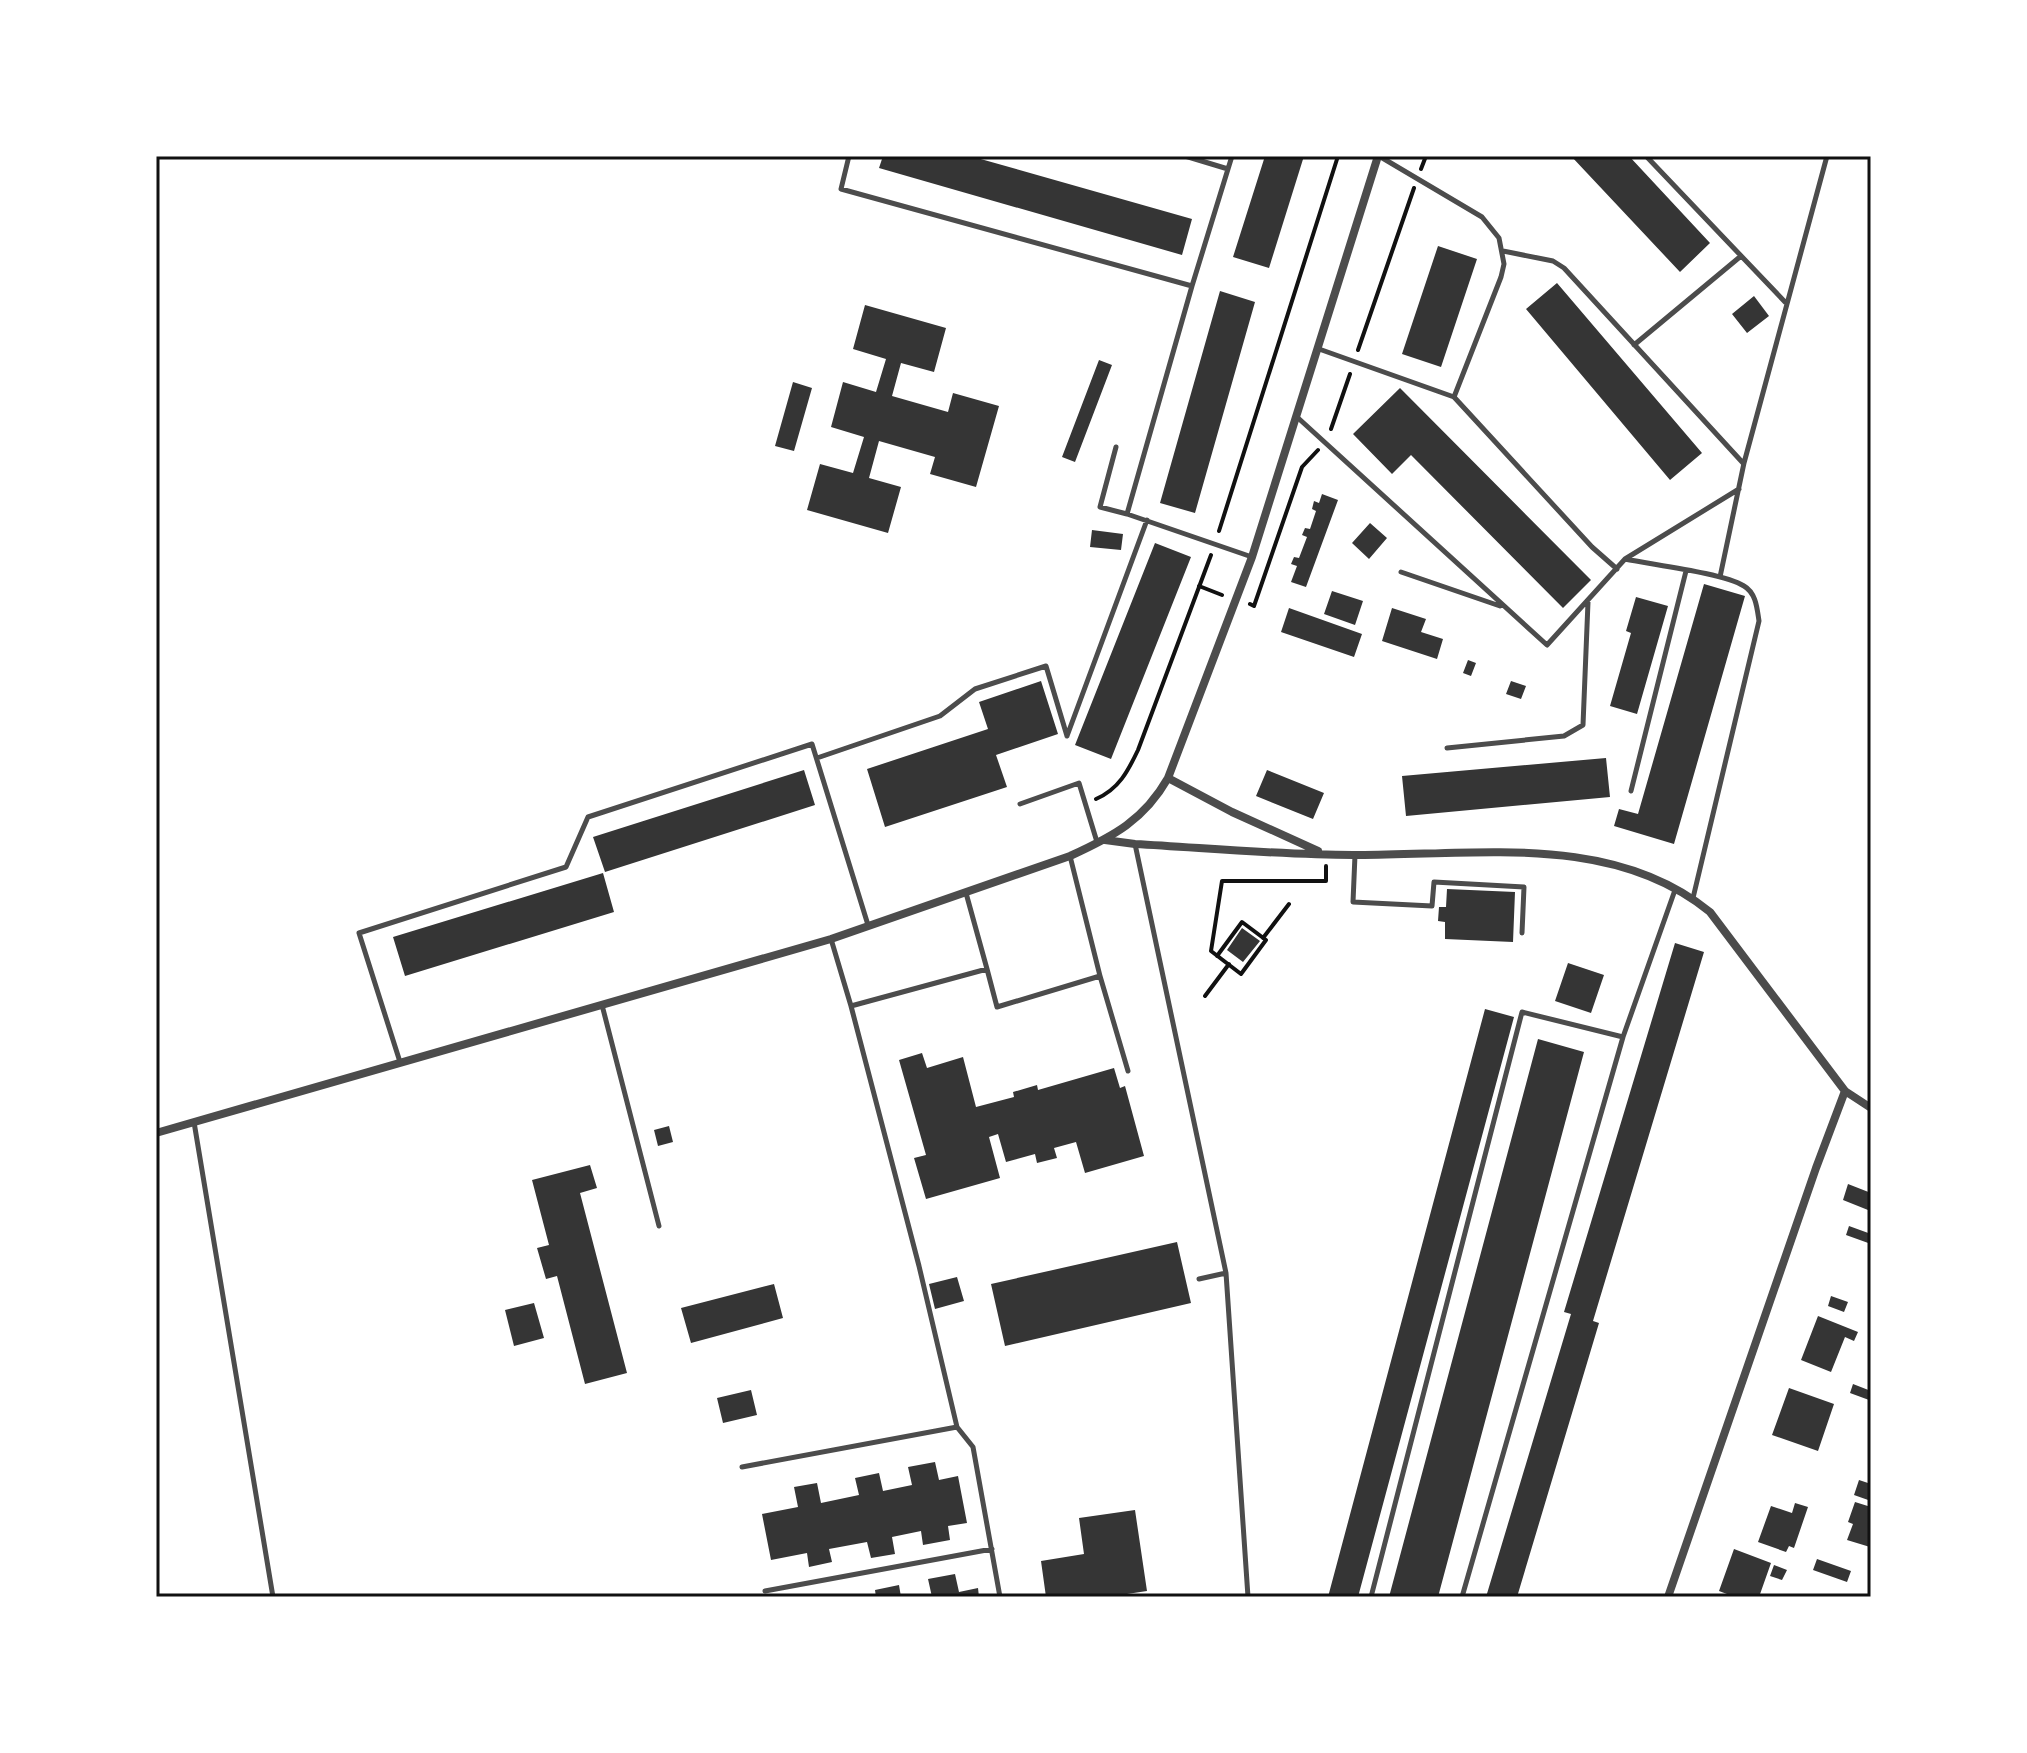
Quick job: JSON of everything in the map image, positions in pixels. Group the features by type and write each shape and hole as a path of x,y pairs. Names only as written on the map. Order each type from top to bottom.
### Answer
{"street":[{"path":"156,1133 831,939 1070,856 1101,842 1140,816 1156,799 1168,778 1252,557 1379,156"},
{"path":"1168,778 1325,855"},
{"path":"1101,842 1325,855 1526,852 1605,862 1662,880 1710,912 1845,1091 1871,1108"},
{"path":"1668,1597 1810,1183 1845,1091"}],"lane":[{"path":"849,156 841,189 1192,286"},
{"path":"1185,156 1228,169"},
{"path":"1127,514 1232,156"},
{"path":"1379,156 1482,217 1499,238 1503,251 1501,277 1454,397"},
{"path":"1646,156 1786,303"},
{"path":"1720,577 1744,463 1827,156"},
{"path":"1503,251 1553,261 1564,268 1744,463"},
{"path":"1634,345 1741,256"},
{"path":"1319,349 1454,397 1592,547 1617,569"},
{"path":"1297,417 1547,645 1625,559 1739,489"},
{"path":"1116,447 1100,507 1252,557"},
{"path":"817,758 940,716 975,689 1046,666 1067,736 1147,520"},
{"path":"1625,559 1720,577 1746,587 1755,600 1759,621 1693,898"},
{"path":"1631,791 1686,571"},
{"path":"1401,572 1504,607"},
{"path":"1447,748 1564,736 1583,725 1588,601"},
{"path":"400,1062 359,933 566,867 588,817 812,744 869,926"},
{"path":"1020,804 1079,783 1101,842"},
{"path":"1135,844 1226,1273 1248,1597"},
{"path":"1355,855 1353,902 1432,906 1434,882 1524,887 1522,933"},
{"path":"1070,856 1128,1071"},
{"path":"1462,1597 1623,1037 1675,889"},
{"path":"966,893 997,1007 1100,976"},
{"path":"831,939 919,1266 957,1427 973,1447 1000,1597"},
{"path":"851,1006 987,969"},
{"path":"602,1004 659,1226"},
{"path":"1371,1597 1522,1012 1623,1037"},
{"path":"194,1122 273,1597"},
{"path":"1199,1279 1226,1273"},
{"path":"742,1467 957,1427"},
{"path":"765,1591 992,1549"}],"path":[{"path":"1085,803 1116,786 1127,774 1138,750 1215,544 1338,156"},
{"path":"1326,443 1426,156"},
{"path":"1217,956 1242,922 1266,940 1241,974 1229,964 1217,956 1211,951 1222,881 1326,881"},
{"path":"1263,938 1289,904"},
{"path":"1205,996 1229,964"}],"building":[{"path":"883,156 970,156 1192,219 1182,255 879,168"},
{"path":"1265,156 1304,156 1269,268 1233,257"},
{"path":"1571,156 1629,156 1710,243 1680,272"},
{"path":"1438,246 1477,259 1441,367 1402,354"},
{"path":"1557,283 1702,453 1670,480 1526,309"},
{"path":"1220,291 1255,302 1195,513 1160,503"},
{"path":"1754,296 1769,316 1747,333 1732,314"},
{"path":"865,305 946,328 934,372 901,363 892,396 948,412 953,393 999,406 976,487 930,474 935,457 879,441 869,478 901,487 888,533 807,510 820,464 853,473 864,437 831,427 843,382 876,392 886,359 853,349"},
{"path":"1099,360 1112,365 1075,462 1062,457"},
{"path":"793,382 812,388 794,451 775,446"},
{"path":"1400,388 1591,580 1563,608 1411,455 1392,474 1353,434"},
{"path":"1322,494 1338,500 1306,587 1291,582 1297,566 1291,564 1294,557 1299,558 1307,537 1302,535 1305,528 1310,529 1316,511 1312,509 1314,501 1319,503"},
{"path":"1370,523 1387,538 1369,559 1352,543"},
{"path":"1092,530 1123,534 1121,550 1090,547"},
{"path":"1155,543 1191,557 1111,759 1075,745"},
{"path":"1704,584 1745,596 1674,844 1614,826 1619,809 1638,814"},
{"path":"1332,591 1363,601 1355,625 1324,614"},
{"path":"1636,597 1668,606 1637,714 1610,706 1631,633 1626,631"},
{"path":"1289,608 1362,634 1354,657 1281,632"},
{"path":"1392,608 1426,619 1421,632 1443,639 1437,659 1382,641"},
{"path":"1468,660 1476,663 1471,676 1463,673"},
{"path":"1041,681 1058,734 996,755 1007,787 885,827 867,769 988,729 979,702"},
{"path":"1511,681 1526,686 1521,699 1506,694"},
{"path":"1606,758 1610,797 1406,816 1402,776"},
{"path":"804,770 815,805 605,872 593,837"},
{"path":"1267,770 1324,793 1313,819 1256,796"},
{"path":"603,873 614,912 405,976 393,937"},
{"path":"1447,889 1515,892 1513,942 1445,939 1445,922 1438,921 1439,907 1446,907"},
{"path":"1242,928 1260,941 1243,962 1227,950"},
{"path":"1675,943 1704,952 1593,1321 1599,1323 1517,1597 1486,1597 1571,1314 1564,1312"},
{"path":"1568,963 1604,975 1591,1013 1555,1001"},
{"path":"1485,1009 1514,1017 1358,1597 1328,1597"},
{"path":"1538,1039 1584,1052 1438,1597 1389,1597"},
{"path":"922,1053 927,1068 963,1057 976,1107 1014,1097 1013,1092 1037,1085 1038,1090 1114,1068 1120,1088 1125,1086 1144,1156 1085,1173 1076,1142 1054,1148 1057,1158 1037,1163 1035,1154 1006,1162 998,1134 989,1137 1000,1178 926,1199 914,1158 926,1155 899,1060"},
{"path":"669,1126 673,1142 658,1146 654,1130"},
{"path":"590,1165 597,1188 580,1193 627,1373 585,1384 557,1276 546,1279 537,1248 549,1245 532,1180"},
{"path":"1848,1184 1871,1193 1868,1210 1843,1200"},
{"path":"1849,1226 1871,1234 1871,1244 1846,1235"},
{"path":"1177,1242 1191,1303 1005,1346 991,1284"},
{"path":"957,1277 964,1301 935,1309 929,1284"},
{"path":"774,1284 783,1318 691,1343 681,1308"},
{"path":"1831,1296 1848,1302 1844,1312 1828,1306"},
{"path":"534,1303 544,1338 514,1346 505,1310"},
{"path":"1818,1316 1858,1332 1854,1341 1845,1337 1831,1372 1801,1360"},
{"path":"1853,1384 1871,1391 1869,1400 1850,1393"},
{"path":"1789,1388 1834,1404 1818,1451 1772,1435"},
{"path":"751,1390 757,1415 723,1423 717,1398"},
{"path":"935,1462 939,1480 958,1476 967,1523 948,1526 950,1540 923,1545 921,1531 892,1537 895,1554 871,1558 867,1542 829,1549 832,1562 809,1567 807,1553 771,1560 762,1514 798,1507 794,1487 817,1483 821,1503 859,1495 855,1478 879,1473 883,1491 912,1485 908,1467"},
{"path":"1859,1480 1871,1484 1871,1501 1854,1495"},
{"path":"1855,1502 1871,1507 1870,1547 1847,1540 1853,1524 1848,1522"},
{"path":"1795,1503 1808,1507 1794,1548 1789,1546 1786,1552 1758,1542 1771,1506 1792,1513"},
{"path":"1135,1510 1147,1591 1127,1594 1128,1597 1046,1597 1041,1561 1084,1554 1079,1518"},
{"path":"1734,1549 1771,1563 1759,1597 1735,1597 1719,1591"},
{"path":"1817,1559 1851,1571 1847,1582 1813,1570"},
{"path":"1774,1565 1787,1570 1782,1580 1770,1576"},
{"path":"955,1574 959,1592 978,1588 979,1597 932,1597 928,1579"},
{"path":"899,1585 901,1597 876,1597 875,1590"}]}
